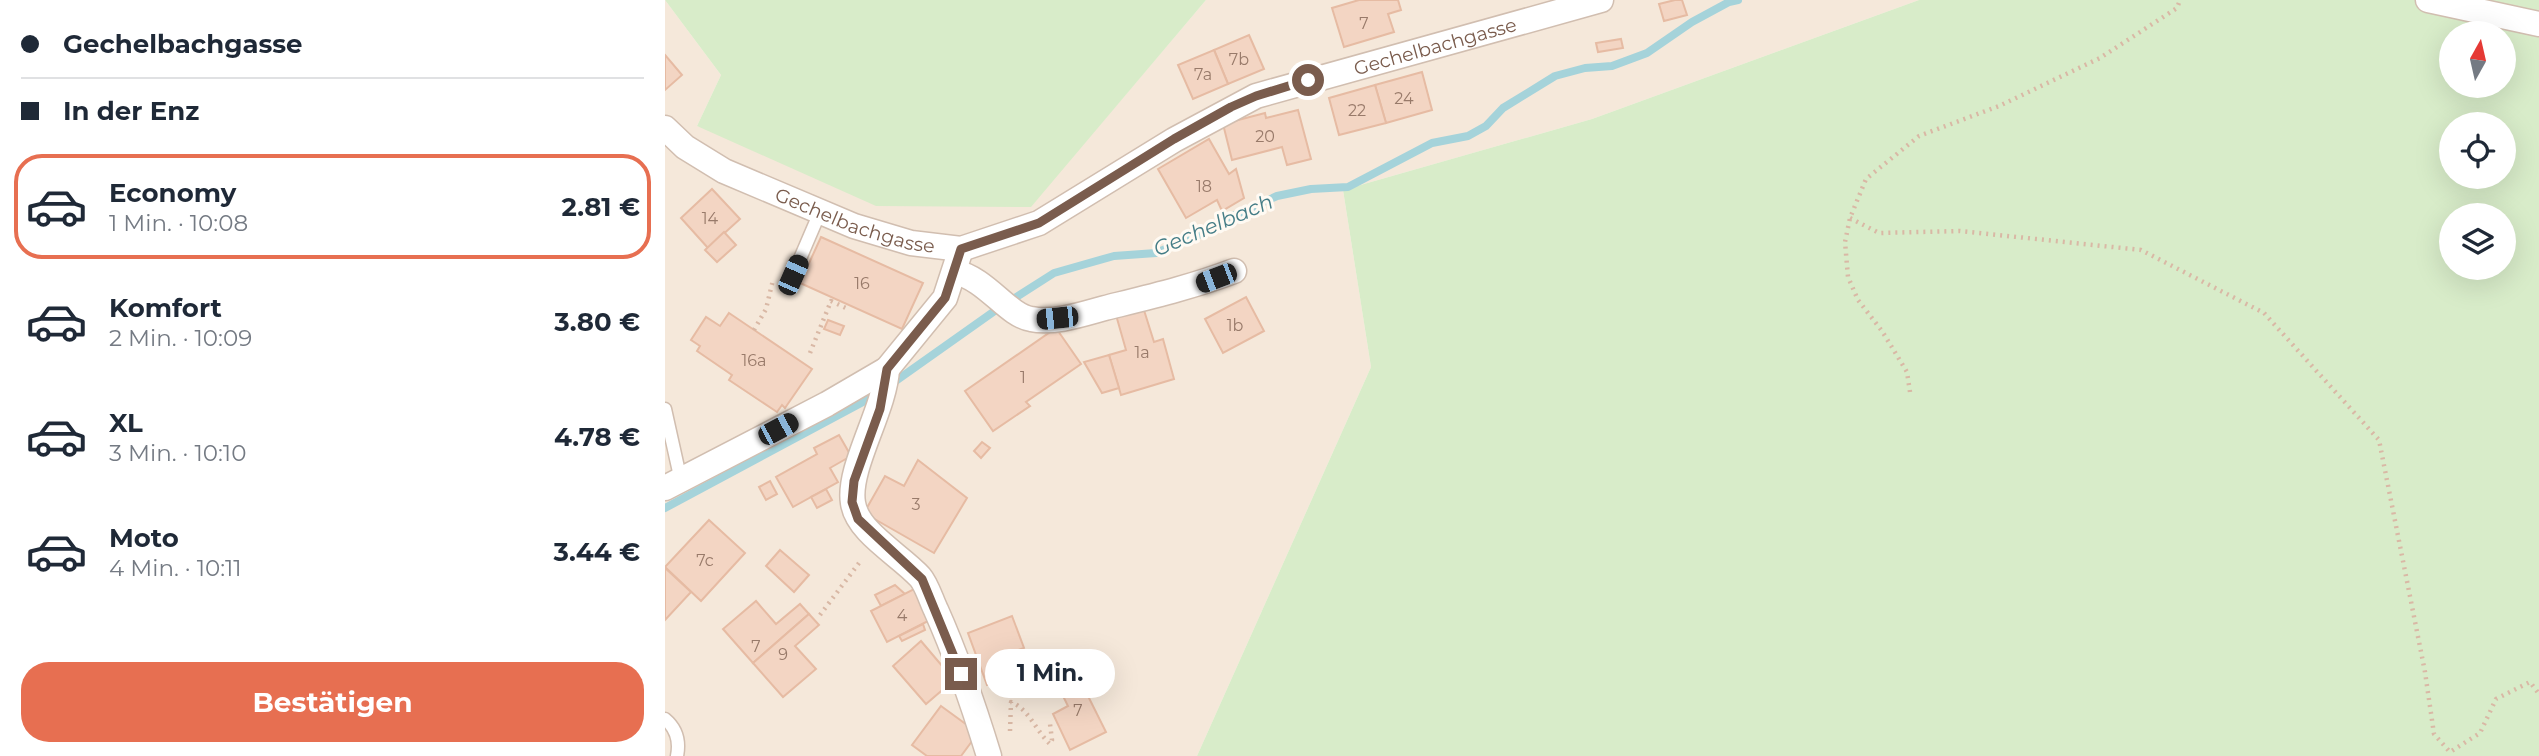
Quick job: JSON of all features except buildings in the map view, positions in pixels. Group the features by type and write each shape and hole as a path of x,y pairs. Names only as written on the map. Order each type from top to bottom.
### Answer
{"street":[{"name":"Gechelbachgasse","path":"665,128 685,147 724,171 854,226 958,261 1039,223 1174,139 1256,96 1539,8 1601,0"},
{"path":"2428,0 2539,24"},
{"path":"673,484 887,373 945,298 958,261 975,279 1031,320 1071,316 1198,285 1234,271"},
{"path":"887,373 880,409 854,481 852,502 858,519 922,579 971,698 999,749"}],"lane":[{"path":"793,275 820,212"},
{"path":"665,409 673,484"},
{"path":"665,719 676,733 679,745 677,756"}],"path":[{"path":"1910,392 1907,372 1882,331 1858,300 1848,277 1845,242 1850,218 1866,179 1919,136 1999,106 2100,58 2176,8 2180,0"},
{"path":"1850,218 1879,233 1960,232 2141,250 2264,313 2379,440 2425,672 2434,734 2450,752 2480,733 2496,699 2531,682 2539,694"},
{"path":"810,353 831,301 848,309"},
{"path":"820,615 877,538"},
{"path":"999,749 1011,702 1031,718 1040,735 1050,744 1050,724"}],"shaded area":[{"path":"665,0 721,75 697,126 1030,207 1206,0 1919,0 1592,119 1343,190 1371,367 1197,756 665,756"}],"green space":[{"path":"665,0 1206,0 1031,207 876,206 697,126 721,75"},
{"path":"1919,0 2539,0 2539,756 1197,756 1371,367 1343,190 1592,119"}],"waterway":[{"name":"Gechelbach","path":"890,385 996,310 1054,273 1114,256 1156,253 1208,231 1277,196 1311,189 1348,187 1432,143 1468,136 1486,126 1503,108 1555,76 1585,68 1612,66 1647,53 1692,22 1738,0"},
{"name":"Gechelbach","path":"665,508 876,395"}],"route":[{"path":"961,674 922,579 858,519 852,502 854,481 880,409 887,369 945,298 961,249 1039,223 1231,107 1256,96 1308,80"}]}
